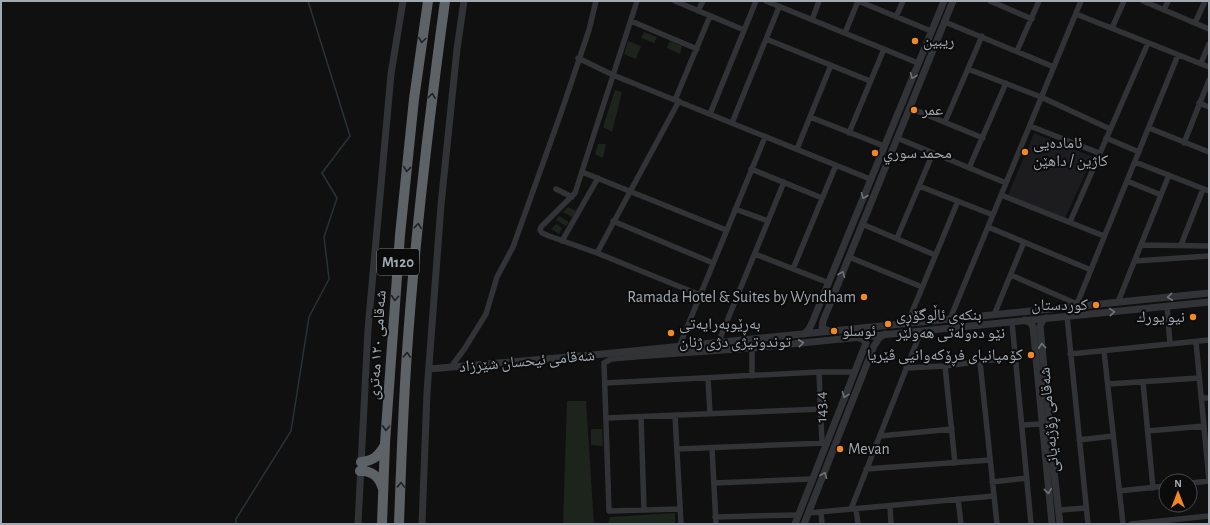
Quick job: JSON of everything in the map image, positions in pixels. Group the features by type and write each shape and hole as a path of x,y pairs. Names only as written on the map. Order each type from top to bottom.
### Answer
{"highway":[{"name":"شەقامی ١٢٠ مەتری","path":"382,524 393,320 400,227 414,99 428,1"},
{"name":"شەقامی ١٢٠ مەتری","path":"399,524 407,352 418,227 432,98 445,1"},
{"path":"384,490 375,475 366,471 360,466 375,458 386,443"}],"street":[{"path":"358,524 368,329 390,74 403,1"},
{"path":"422,524 429,369 440,205 457,49 464,1"},
{"path":"451,367 466,348 486,314 496,277 513,247 589,30 596,1"},
{"path":"637,1 575,193 541,227 540,230 542,233 700,295"},
{"path":"675,1 744,30"},
{"path":"698,11 703,1"},
{"path":"710,114 756,1"},
{"path":"766,1 918,63"},
{"path":"812,20 820,1"},
{"path":"844,33 858,1 931,31"},
{"path":"896,17 903,1"},
{"path":"1017,51 1039,1"},
{"path":"950,319 1081,1"},
{"path":"1112,28 1124,1"},
{"path":"1143,1 1209,28"},
{"path":"1164,10 1168,1"},
{"path":"1195,23 1204,1"},
{"path":"804,334 809,330 943,2 952,4 823,321 822,328 831,331"},
{"path":"993,2 1032,19"},
{"path":"732,123 779,6"},
{"path":"1076,14 1148,44 1209,67"},
{"path":"596,253 614,222 677,101 710,16"},
{"path":"631,22 697,49"},
{"path":"945,22 1054,66"},
{"path":"945,122 982,36"},
{"path":"766,39 870,81"},
{"path":"1070,222 1148,44"},
{"path":"1201,63 1209,44"},
{"path":"850,132 884,49"},
{"path":"1011,275 1077,305 1178,55"},
{"path":"578,58 614,75 870,180"},
{"path":"797,149 831,65"},
{"path":"968,69 1041,97 1110,129"},
{"path":"1184,143 1209,80"},
{"path":"969,168 1006,83"},
{"path":"1199,103 1209,107"},
{"path":"910,108 983,138"},
{"path":"810,117 884,146"},
{"path":"1030,126 1099,153"},
{"path":"1149,128 1209,152"},
{"path":"679,346 764,137"},
{"path":"897,138 1006,183"},
{"path":"1106,138 1139,152"},
{"path":"897,238 933,153"},
{"path":"1135,162 1206,190 1181,245"},
{"path":"793,269 836,165"},
{"path":"876,166 884,170"},
{"path":"751,168 822,198"},
{"path":"582,172 726,230"},
{"path":"1118,302 1169,175"},
{"path":"562,241 598,178"},
{"path":"1127,181 1161,195"},
{"path":"718,343 784,182"},
{"path":"919,186 993,215"},
{"path":"556,189 572,197"},
{"path":"1001,195 1104,236"},
{"path":"907,324 958,201"},
{"path":"735,209 768,222"},
{"path":"614,222 713,262"},
{"path":"862,224 935,255"},
{"path":"988,227 1091,270"},
{"path":"994,315 1024,242"},
{"path":"1141,245 1209,246"},
{"path":"755,254 828,283"},
{"path":"1135,261 1209,256"},
{"path":"849,257 922,287"},
{"name":"شەقامی ئیحسان شێرزاد","path":"429,369 770,338 1077,305 1209,293"},
{"path":"1152,299 1153,308"},
{"name":"شەقامی ئیحسان شێرزاد","path":"625,352 629,355 637,356 752,348 1209,302"},
{"path":"1167,306 1170,344"},
{"path":"981,316 982,325"},
{"path":"1066,316 1088,524"},
{"path":"814,318 818,322 823,321"},
{"path":"1025,320 1037,326 1046,318"},
{"path":"1012,322 1031,524"},
{"name":"شەقامی ڕۆژبەیانی","path":"1037,326 1042,424 1060,524"},
{"name":"شەقامی ڕۆژبەیانی","path":"1037,326 1050,471 1052,524"},
{"path":"858,524 854,509 866,469 921,331"},
{"path":"804,524 874,346 879,338 885,334"},
{"path":"856,337 863,339 866,343"},
{"path":"770,338 771,346"},
{"path":"1070,354 1209,340"},
{"path":"866,343 872,342 874,346"},
{"path":"1196,342 1209,480 1198,482"},
{"path":"795,524 824,443 866,343"},
{"path":"752,348 752,376"},
{"path":"1104,351 1122,524"},
{"path":"637,356 606,361 604,363 609,511 680,509"},
{"path":"906,368 945,366 1015,358"},
{"path":"980,362 997,524"},
{"path":"945,366 955,463"},
{"path":"604,383 820,372 854,372"},
{"name":"143.4","path":"820,372 820,409 824,443"},
{"path":"708,378 710,414"},
{"path":"1108,384 1199,378"},
{"path":"1144,382 1153,488"},
{"path":"1201,398 1209,398"},
{"path":"606,418 820,409"},
{"path":"675,415 681,524"},
{"path":"641,417 644,510"},
{"path":"1022,425 1042,424"},
{"path":"1148,431 1204,426"},
{"path":"880,436 952,429"},
{"path":"1079,440 1113,436"},
{"path":"677,449 824,443"},
{"path":"712,448 716,524"},
{"path":"866,469 990,460"},
{"path":"992,482 1027,478"},
{"path":"714,483 812,479"},
{"path":"1119,491 1158,487"},
{"path":"807,493 815,497"},
{"path":"808,513 994,496"},
{"path":"958,499 961,524"},
{"path":"890,506 891,524"},
{"path":"1058,510 1086,508"},
{"path":"821,512 822,524"},
{"path":"715,517 798,514"},
{"path":"1131,524 1180,522 1209,516"}],"shaded area":[{"path":"644,32 657,37 654,43 641,38"},
{"path":"628,41 641,46 636,59 624,54"},
{"path":"670,41 682,46 680,54 667,48"},
{"path":"615,90 622,92 612,132 603,127"},
{"path":"1034,133 1093,157 1065,218 1008,195"},
{"path":"598,144 606,144 603,158 595,154"},
{"path":"568,207 576,211 572,217 563,212"},
{"path":"559,216 569,222 566,226 556,220"},
{"path":"556,224 562,228 559,234 551,229"},
{"path":"567,401 586,401 594,524 563,524"},
{"path":"591,429 602,429 603,446 591,445"},
{"path":"675,513 675,524 608,524 610,517"}],"waterway":[{"path":"236,524 236,519 291,431 309,317 329,279 324,237 337,198 322,173 350,136 308,1"}],"place":[{"name":"ريبين","path":"915,41"},
{"name":"عمر","path":"914,110"},
{"name":"ئامادەيی کاژين / داهێن","path":"1025,152"},
{"name":"محمد سوري","path":"875,153"},
{"name":"Ramada Hotel & Suites by Wyndham","path":"864,297"},
{"name":"كوردستان","path":"1096,305"},
{"name":"نيو يورك","path":"1193,317"},
{"name":"بنکەی ئاڵوگۆڕی نێو دەوڵەتی هەولێر","path":"888,324"},
{"name":"ئوسلو","path":"834,331"},
{"name":"بەڕێوبەرایەتی توندوتیژی دژی ژنان","path":"671,333"},
{"name":"کۆمپانیای فڕۆکەوانیی ڤێریا","path":"1031,355"},
{"name":"Mevan","path":"840,449"}]}
